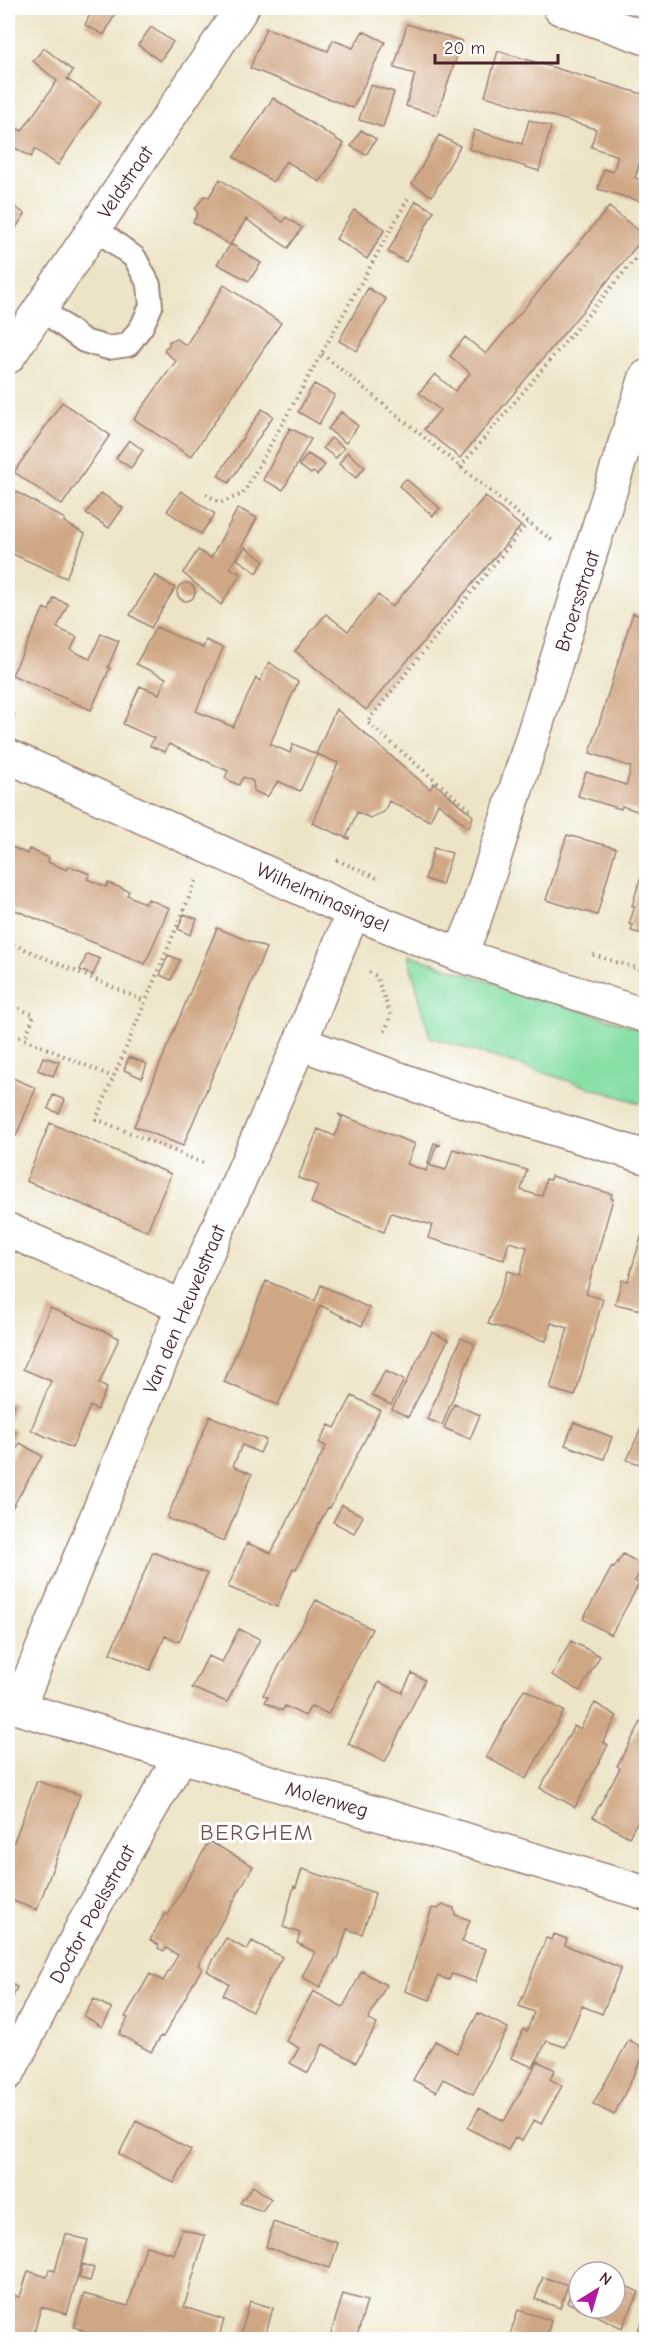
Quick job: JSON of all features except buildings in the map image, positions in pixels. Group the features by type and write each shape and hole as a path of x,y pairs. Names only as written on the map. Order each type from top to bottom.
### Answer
{"street":[{"name":"Veldstraat","path":"8,357 242,8"},
{"path":"561,8 646,38"},
{"name":"Broersstraat","path":"460,956 474,921 590,560 646,377"},
{"name":"Wilhelminasingel","path":"8,756 353,912 460,956 646,1016"},
{"name":"Van den Heuvelstraat","path":"13,1707 183,1307 300,1042 353,912"},
{"path":"300,1042 435,1092 646,1157"},
{"path":"8,1230 183,1307"},
{"name":"Molenweg","path":"13,1707 646,1893"},
{"name":"Doctor Poelsstraat","path":"8,2073 84,1924 181,1756"}],"lane":[{"path":"40,308 84,341 108,348 128,345 142,326 151,306 149,285 135,258 94,227"}],"path":[{"path":"206,494 219,503 243,494 410,195"},
{"path":"460,467 646,246"},
{"path":"322,354 548,538 590,560"},
{"path":"505,824 472,812 367,722 528,522"},
{"path":"8,713 18,718"},
{"path":"210,847 96,1119 240,1178"},
{"path":"333,858 387,882"},
{"path":"8,942 145,1001"},
{"path":"589,954 646,971"},
{"path":"8,1004 34,1015 25,1039"},
{"path":"8,1032 113,1077"}],"green space":[{"path":"408,955 646,1031 646,1105 430,1037"}],"district":[{"name":"BERGHEM","path":"257,1832"}]}
